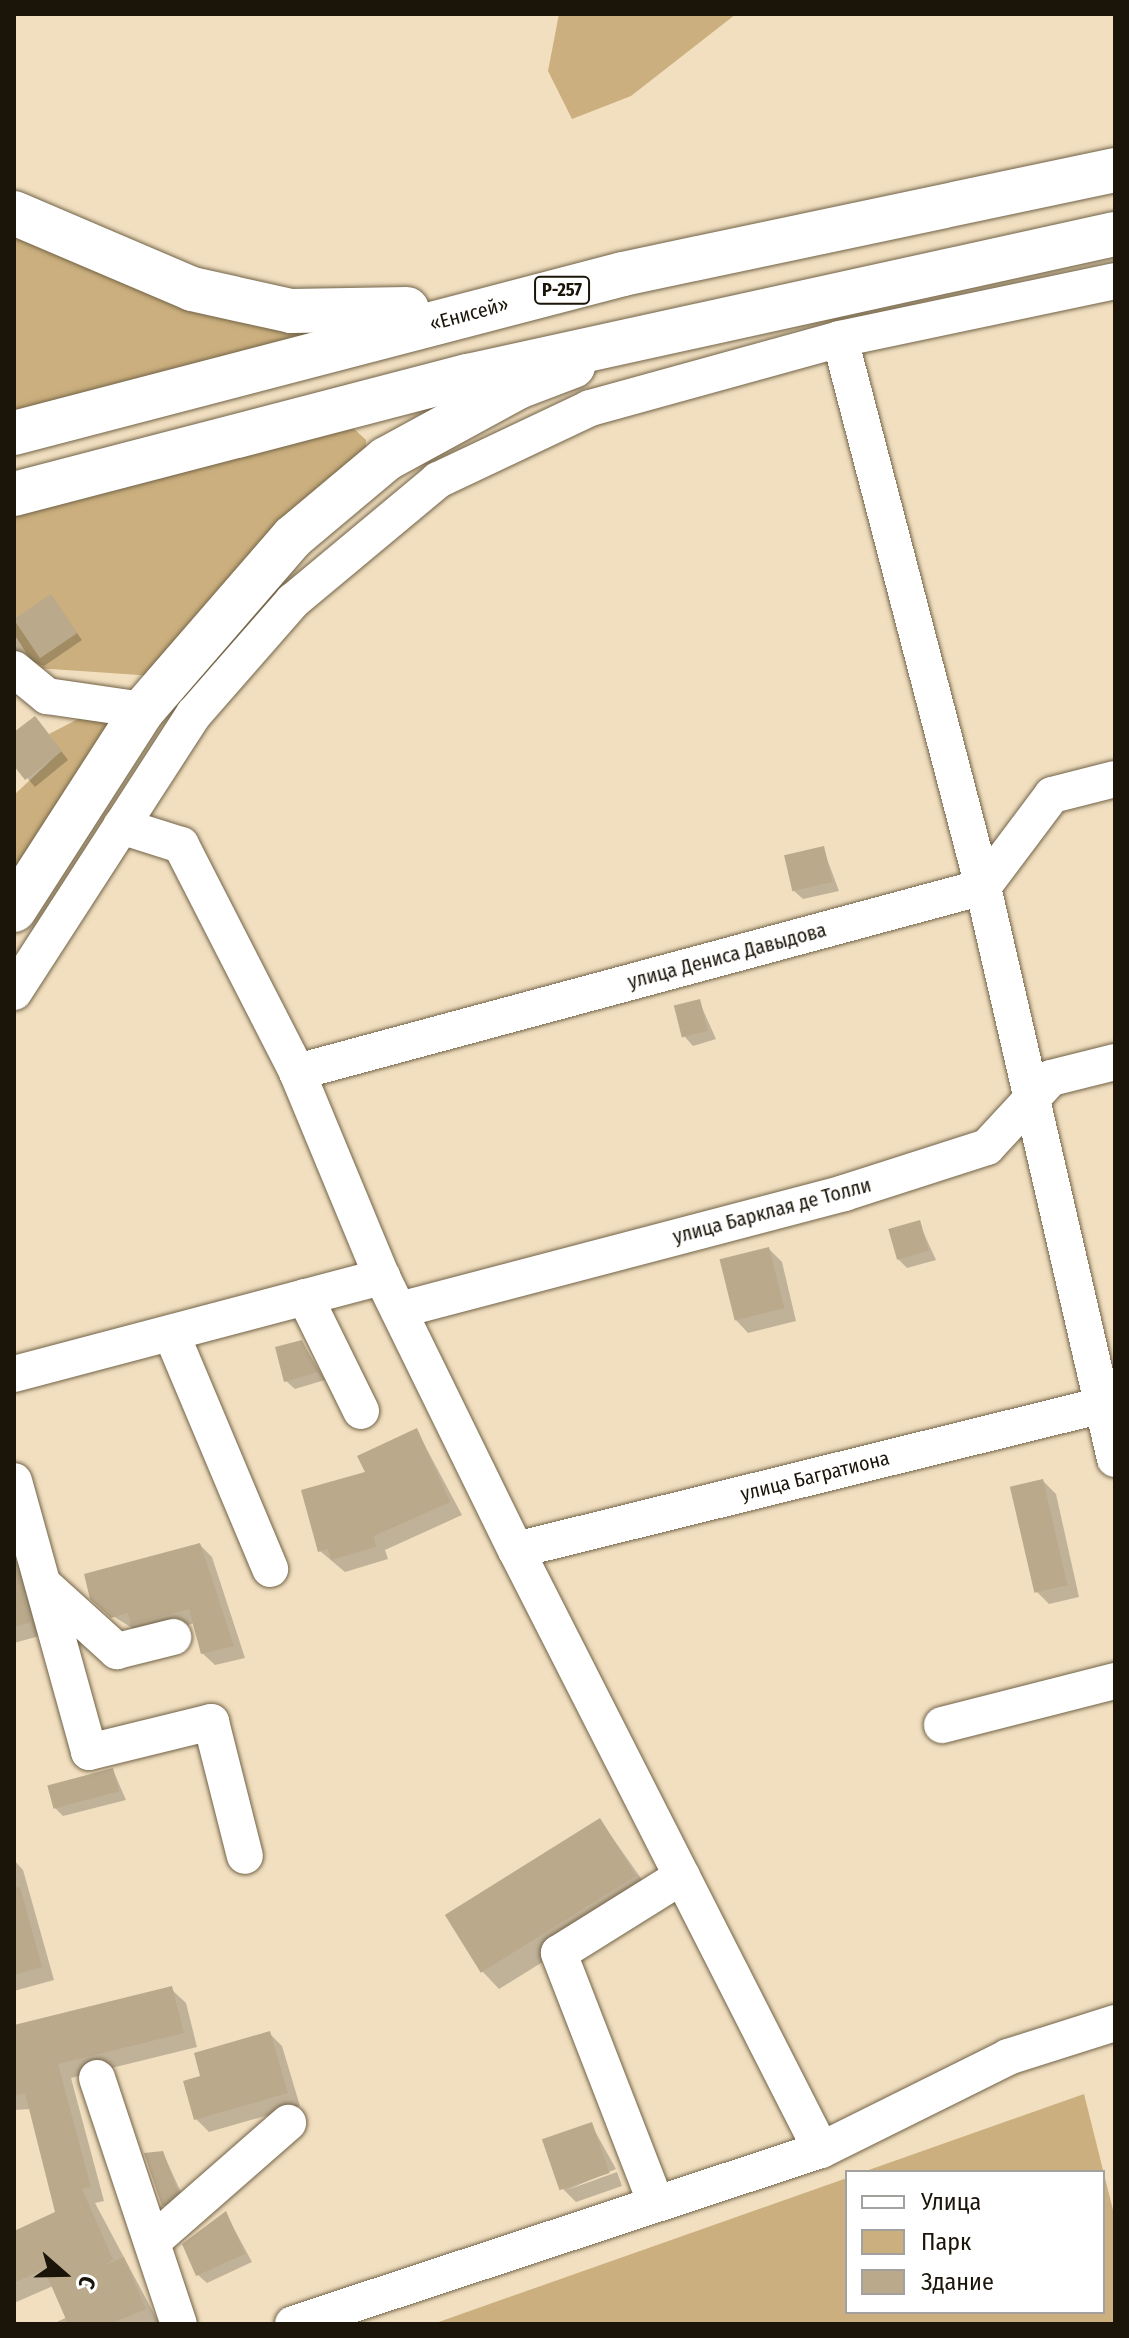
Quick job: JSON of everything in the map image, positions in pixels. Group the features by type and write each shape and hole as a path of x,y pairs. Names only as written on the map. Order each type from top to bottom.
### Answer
{"main road":[{"name":"«Енисей»","path":"14,433 623,274 1115,170"},
{"path":"14,213 192,289 291,311 370,315 623,274"},
{"path":"14,494 667,330 1115,234"},
{"path":"14,910 143,710 293,537 386,459 518,387 667,330"}],"street":[{"path":"14,992 194,714 293,601 438,480 590,408 840,339 1115,281"},
{"path":"840,339 983,887 1029,1100 1108,1404 1115,1459"},
{"path":"14,669 47,696 143,710"},
{"path":"983,887 1052,795 1115,779"},
{"path":"121,826 181,845 297,1072 382,1277 516,1550 821,2150"},
{"name":"улица Дениса Давыдова","path":"297,1072 983,887"},
{"name":"улица Барклая де Толли","path":"399,1310 844,1193 987,1147 1051,1078 1115,1062"},
{"path":"14,1374 382,1277"},
{"path":"305,1297 361,1411"},
{"path":"171,1333 270,1569"},
{"name":"улица Багратиона","path":"516,1550 1108,1404"},
{"path":"14,1481 89,1752 211,1722 245,1856"},
{"path":"43,1584 117,1651 173,1637"},
{"path":"942,1725 1115,1681"},
{"path":"655,2201 559,1953 682,1876"},
{"path":"293,2324 655,2201 821,2150 1008,2057 1115,2023"},
{"path":"97,2078 179,2324"},
{"path":"152,2242 288,2123"}],"green space":[{"path":"559,14 736,14 631,96 572,119 548,71"},
{"path":"14,226 190,299 333,339 14,422"},
{"path":"351,426 366,440 366,457 154,676 36,668 14,634 14,511"},
{"path":"80,718 118,725 14,893 14,795 61,751 49,734"},
{"path":"1084,2094 1103,2170 869,2170"},
{"path":"1105,2178 1115,2218 1115,2324 433,2324 845,2179 845,2314 1105,2314"}],"building":[{"path":"51,594 77,633 40,658 14,619"},
{"path":"35,716 62,751 25,780 14,766 14,732"},
{"path":"824,846 832,882 792,891 784,855"},
{"path":"700,999 708,1031 682,1038 674,1006"},
{"path":"920,1220 929,1251 897,1260 888,1229"},
{"path":"769,1247 784,1308 735,1320 720,1259"},
{"path":"302,1340 318,1372 284,1382 275,1347"},
{"path":"417,1428 450,1502 374,1536 376,1547 331,1560 328,1549 318,1552 301,1490 365,1472 357,1456"},
{"path":"1043,1479 1068,1585 1034,1593 1010,1487"},
{"path":"200,1543 234,1646 201,1654 189,1609 131,1625 128,1613 111,1618 90,1599 84,1574"},
{"path":"14,1560 31,1622 14,1627"},
{"path":"113,1768 119,1791 54,1809 47,1786"},
{"path":"600,1818 636,1876 481,1973 445,1915"},
{"path":"20,1887 42,1967 14,1975 14,1888"},
{"path":"172,1986 184,2033 58,2064 91,2187 82,2189 113,2259 106,2265 124,2257 146,2309 110,2324 68,2324 44,2269 14,2283 14,2231 55,2212 25,2093 14,2096 14,2025"},
{"path":"270,2031 288,2093 194,2120 183,2081 200,2076 194,2053"},
{"path":"592,2122 610,2173 559,2190 542,2139"},
{"path":"163,2151 178,2192 162,2206 144,2153"},
{"path":"226,2211 245,2254 196,2276 182,2244"}]}
